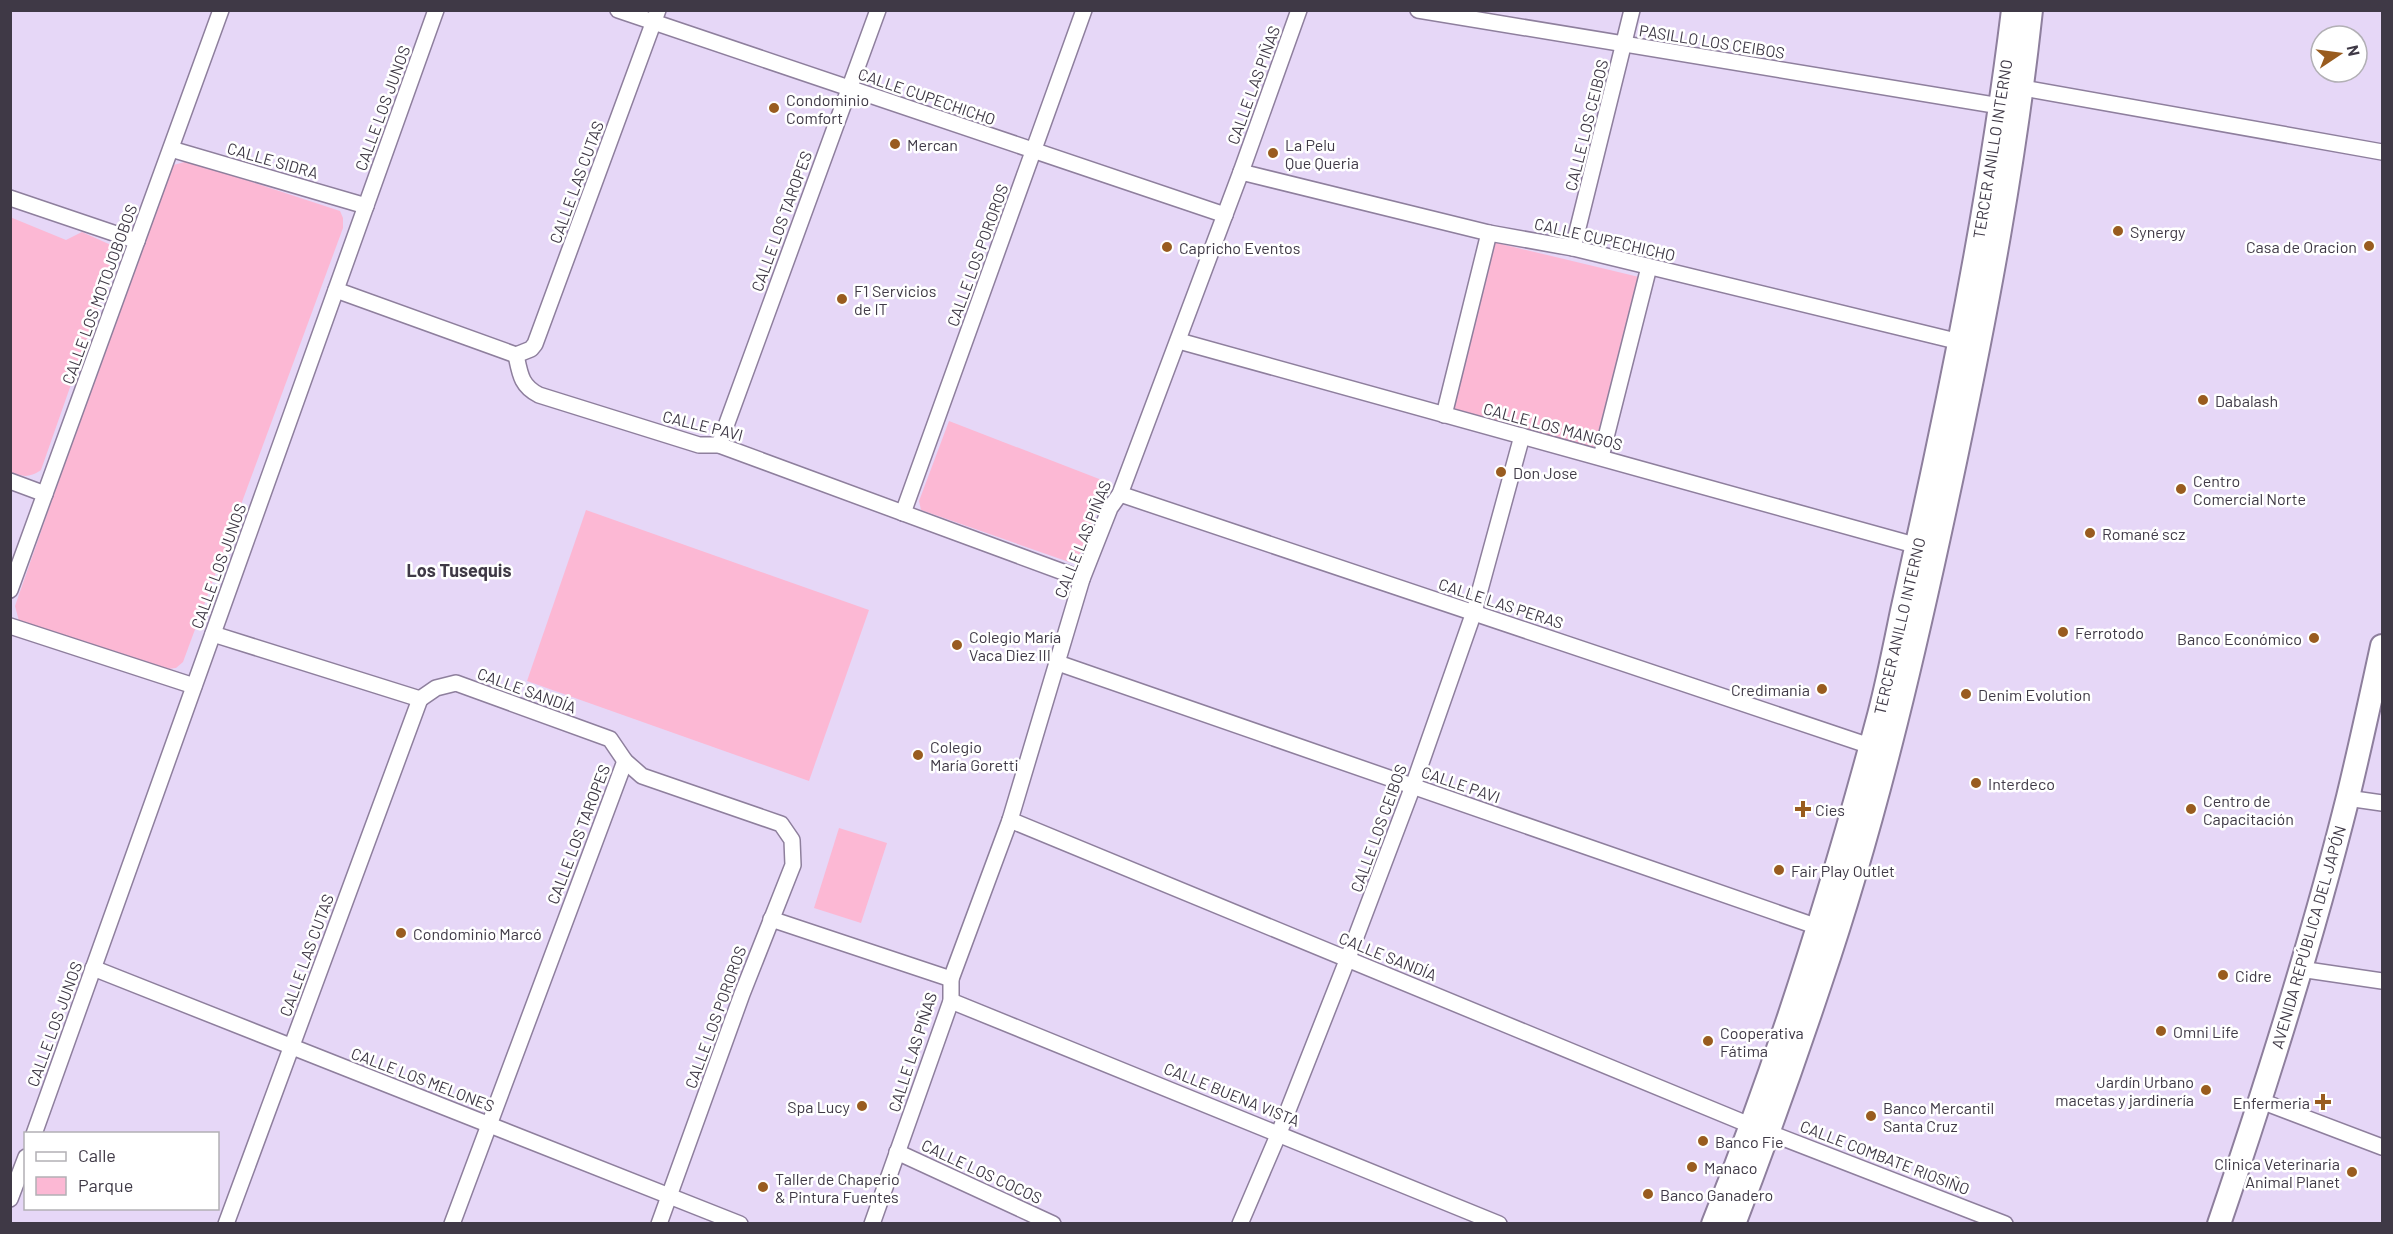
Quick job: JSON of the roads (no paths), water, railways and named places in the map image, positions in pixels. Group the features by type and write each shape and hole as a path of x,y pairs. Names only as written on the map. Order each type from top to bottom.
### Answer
{"main road":[{"name":"TERCER ANILLO INTERNO","path":"1734,1224 1870,746 1918,546 1960,342 2000,106 2013,10"},
{"name":"TERCER ANILLO INTERNO","path":"1713,1224 1761,1129 1822,980 1859,856 1908,674 1984,323 2016,137 2031,10"},
{"name":"AVENIDA REPÚBLICA DEL JAPÓN","path":"2219,1224 2260,1101 2300,969 2347,798 2382,646"}],"street":[{"name":"CALLE LOS JUNOS","path":"35,1132 436,10"},
{"name":"CALLE CUPECHICHO","path":"618,10 656,16 849,88 1225,215"},
{"name":"CALLE LOS TAROPES","path":"719,445 878,10"},
{"name":"CALLE LOS POROROS","path":"903,513 1084,10"},
{"name":"CALLE LAS PIÑAS","path":"872,1224 951,1001 951,979 1010,820 1082,579 1110,508 1120,494 1179,341 1299,10"},
{"name":"PASILLO LOS CEIBOS","path":"1418,10 2000,106"},
{"name":"CALLE LOS CEIBOS","path":"1573,248 1632,10"},
{"name":"CALLE LOS MOTOJOBOBOS","path":"10,590 171,149 217,12"},
{"name":"CALLE LAS CUTAS","path":"516,355 531,350 535,344 656,16"},
{"path":"2023,88 2382,152"},
{"name":"CALLE SIDRA","path":"171,149 366,206"},
{"name":"CALLE CUPECHICHO","path":"1241,172 1489,233 1573,248 1960,342"},
{"path":"10,198 138,241"},
{"path":"1444,415 1489,233"},
{"path":"1601,457 1650,267"},
{"path":"336,290 516,355"},
{"name":"CALLE LOS MANGOS","path":"1179,341 1918,546"},
{"name":"CALLE PAVI","path":"516,355 522,381 529,390 539,395 699,445 719,445 1082,579"},
{"name":"CALLE LOS CEIBOS","path":"1240,1224 1279,1133 1413,786 1474,612 1522,436"},
{"path":"10,481 45,494"},
{"name":"CALLE LAS PERAS","path":"1120,494 1870,746"},
{"path":"10,626 194,686"},
{"path":"213,634 420,699"},
{"name":"CALLE PAVI","path":"1058,663 1818,927"},
{"name":"CALLE SANDÍA","path":"420,699 436,688 456,683 610,739 625,761 642,776 781,824"},
{"name":"CALLE LAS CUTAS","path":"226,1224 420,699"},
{"name":"CALLE LOS TAROPES","path":"452,1224 625,761"},
{"path":"2347,798 2382,803"},
{"name":"CALLE SANDÍA","path":"1010,820 1761,1129"},
{"name":"CALLE LOS POROROS","path":"660,1224 771,919 793,865 792,840 781,824"},
{"path":"771,919 951,979"},
{"name":"CALLE LOS MELONES","path":"93,968 740,1224"},
{"path":"2300,969 2382,981"},
{"name":"CALLE BUENA VISTA","path":"951,1001 1499,1224"},
{"path":"2260,1101 2382,1147"},
{"name":"CALLE COMBATE RIOSIÑO","path":"1761,1129 2005,1224"},
{"name":"CALLE LOS COCOS","path":"897,1152 1053,1224"},
{"path":"10,1199 24,1163"}],"place":[{"name":"Condominio Comfort","path":"774,108"},
{"name":"Mercan","path":"895,144"},
{"name":"La Pelu Que Queria","path":"1273,153"},
{"name":"Synergy","path":"2118,231"},
{"name":"Casa de Oracion","path":"2369,246"},
{"name":"Capricho Eventos","path":"1167,247"},
{"name":"F1 Servicios de IT","path":"842,299"},
{"name":"Dabalash","path":"2203,400"},
{"name":"Don Jose","path":"1501,472"},
{"name":"Centro Comercial Norte","path":"2181,489"},
{"name":"Romané scz","path":"2090,533"},
{"name":"Ferrotodo","path":"2063,632"},
{"name":"Banco Económico","path":"2314,638"},
{"name":"Colegio María Vaca Diez III","path":"957,645"},
{"name":"Credimania","path":"1822,689"},
{"name":"Denim Evolution","path":"1966,694"},
{"name":"Colegio María Goretti","path":"918,755"},
{"name":"Interdeco","path":"1976,783"},
{"name":"Cies","path":"1803,809"},
{"name":"Centro de Capacitación","path":"2191,809"},
{"name":"Fair Play Outlet","path":"1779,870"},
{"name":"Condominio Marcó","path":"401,933"},
{"name":"Cidre","path":"2223,975"},
{"name":"Omni Life","path":"2161,1031"},
{"name":"Cooperativa Fátima","path":"1708,1041"},
{"name":"Jardín Urbano macetas y jardinería","path":"2206,1090"},
{"name":"Enfermeria","path":"2323,1102"},
{"name":"Spa Lucy","path":"862,1106"},
{"name":"Banco Mercantil Santa Cruz","path":"1871,1116"},
{"name":"Banco Fie","path":"1703,1141"},
{"name":"Manaco","path":"1692,1167"},
{"name":"Clinica Veterinaria Animal Planet","path":"2352,1172"},
{"name":"Taller de Chaperio & Pintura Fuentes","path":"763,1187"},
{"name":"Banco Ganadero","path":"1648,1194"}],"district":[{"name":"Los Tusequis","path":"459,570"}]}
